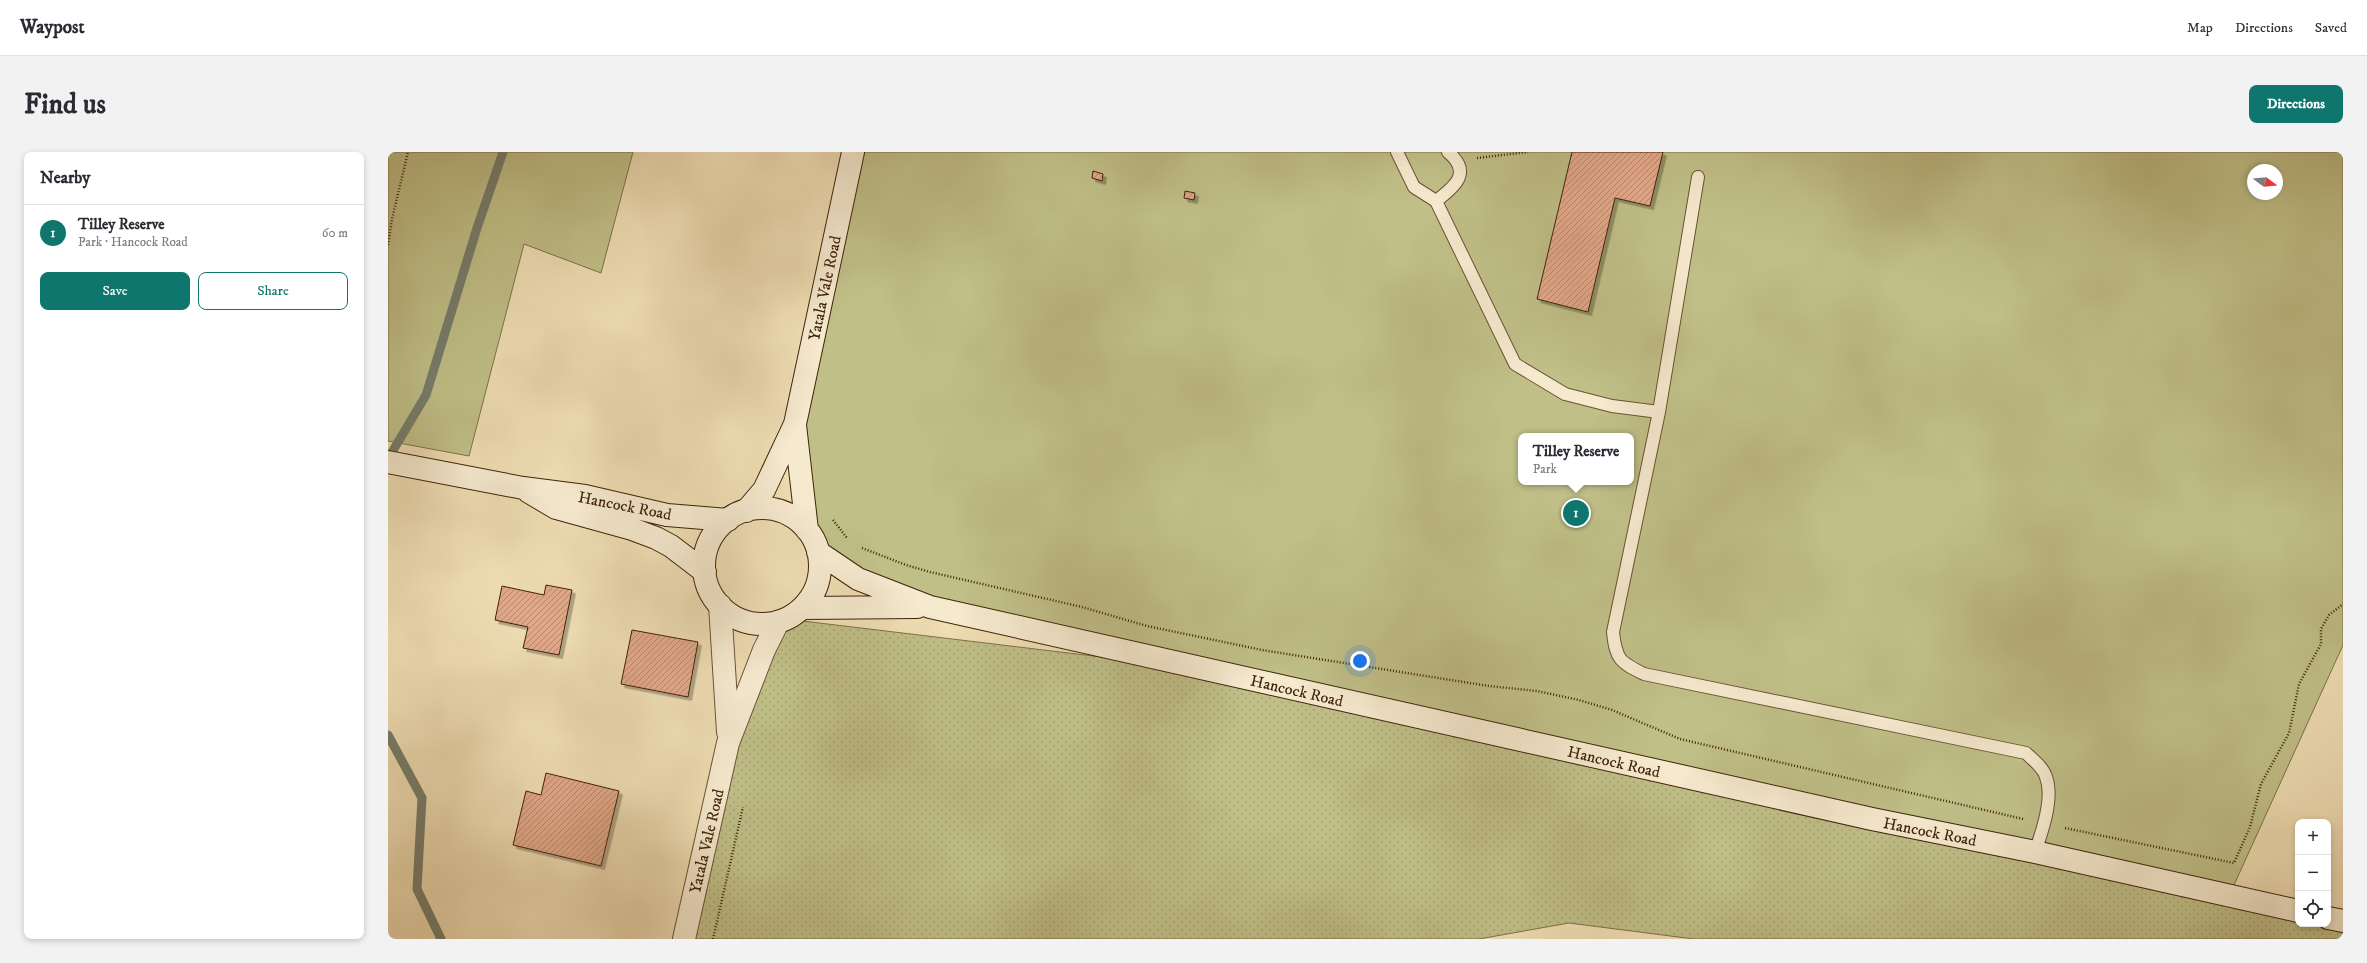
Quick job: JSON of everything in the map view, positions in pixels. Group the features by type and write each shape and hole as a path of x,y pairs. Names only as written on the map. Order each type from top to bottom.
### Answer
{"main road":[{"name":"Yatala Vale Road","path":"737,515 764,490 795,424 853,152"},
{"name":"Yatala Vale Road","path":"795,424 807,530"},
{"name":"Hancock Road","path":"397,464 522,488 585,496 667,514 737,515"},
{"name":"Hancock Road","path":"522,488 556,508 632,528 656,538 671,546 705,572"},
{"path":"765,508 784,512 793,517 807,530 818,552 820,570 816,587 802,608 792,616 778,622 760,624 747,622 734,617 720,605 711,593 705,572 705,562 710,543 714,534 737,515 765,508"},
{"name":"Hancock Road","path":"818,552 858,579 930,607 1872,819 2035,852 2295,910"},
{"name":"Yatala Vale Road","path":"720,605 721,640 728,705 728,743"},
{"name":"Hancock Road","path":"802,608 930,607"},
{"name":"Yatala Vale Road","path":"684,939 728,743 764,650 778,622"},
{"path":"2331,919 2343,921"}],"lane":[{"path":"1397,152 1414,187 1436,200 1515,364 1565,394 1612,406 1659,412"},
{"path":"1436,200 1454,187 1461,172 1458,160 1448,152"},
{"path":"1698,177 1659,412 1612,632 1615,652 1625,664 1644,674 2026,753 2046,776 2048,798 2044,823 2035,852"}],"path":[{"path":"388,245 392,219 408,152"},
{"path":"1458,160 1528,152"},
{"path":"831,517 851,544"},
{"path":"858,547 930,572 1082,607 1147,626 1247,647 1489,686 1537,691 1579,700 1612,710 1680,739 2044,823 2234,863 2250,827 2261,784 2289,733 2299,684 2321,644 2321,629 2329,616 2343,604"},
{"path":"713,939 744,800"}],"shaded area":[{"path":"388,152 633,152 601,273 524,244 469,456 388,441"},
{"path":"853,152 2343,152 2343,645 2229,896 930,607 818,552 800,474 795,424"},
{"path":"786,619 1218,671 2295,910 2295,927 2331,927 2331,923 2343,921 2343,939 1694,939 1569,923 1479,939 678,939 728,705"}],"building":[{"path":"1572,152 1663,152 1650,206 1615,198 1588,312 1537,299"},
{"path":"1093,171 1103,174 1102,181 1092,178"},
{"path":"1185,191 1195,193 1194,200 1184,198"},
{"path":"546,585 572,590 559,655 523,648 528,627 495,620 502,586 544,595"},
{"path":"632,630 698,642 688,697 621,684"},
{"path":"546,773 619,791 601,866 513,845 526,791 541,795"}],"waterway":[{"path":"388,459 426,395 477,228 503,152"},
{"path":"388,735 422,798 417,889 441,939"}],"place":[{"name":"Tilley Reserve","path":"1576,513"}]}
